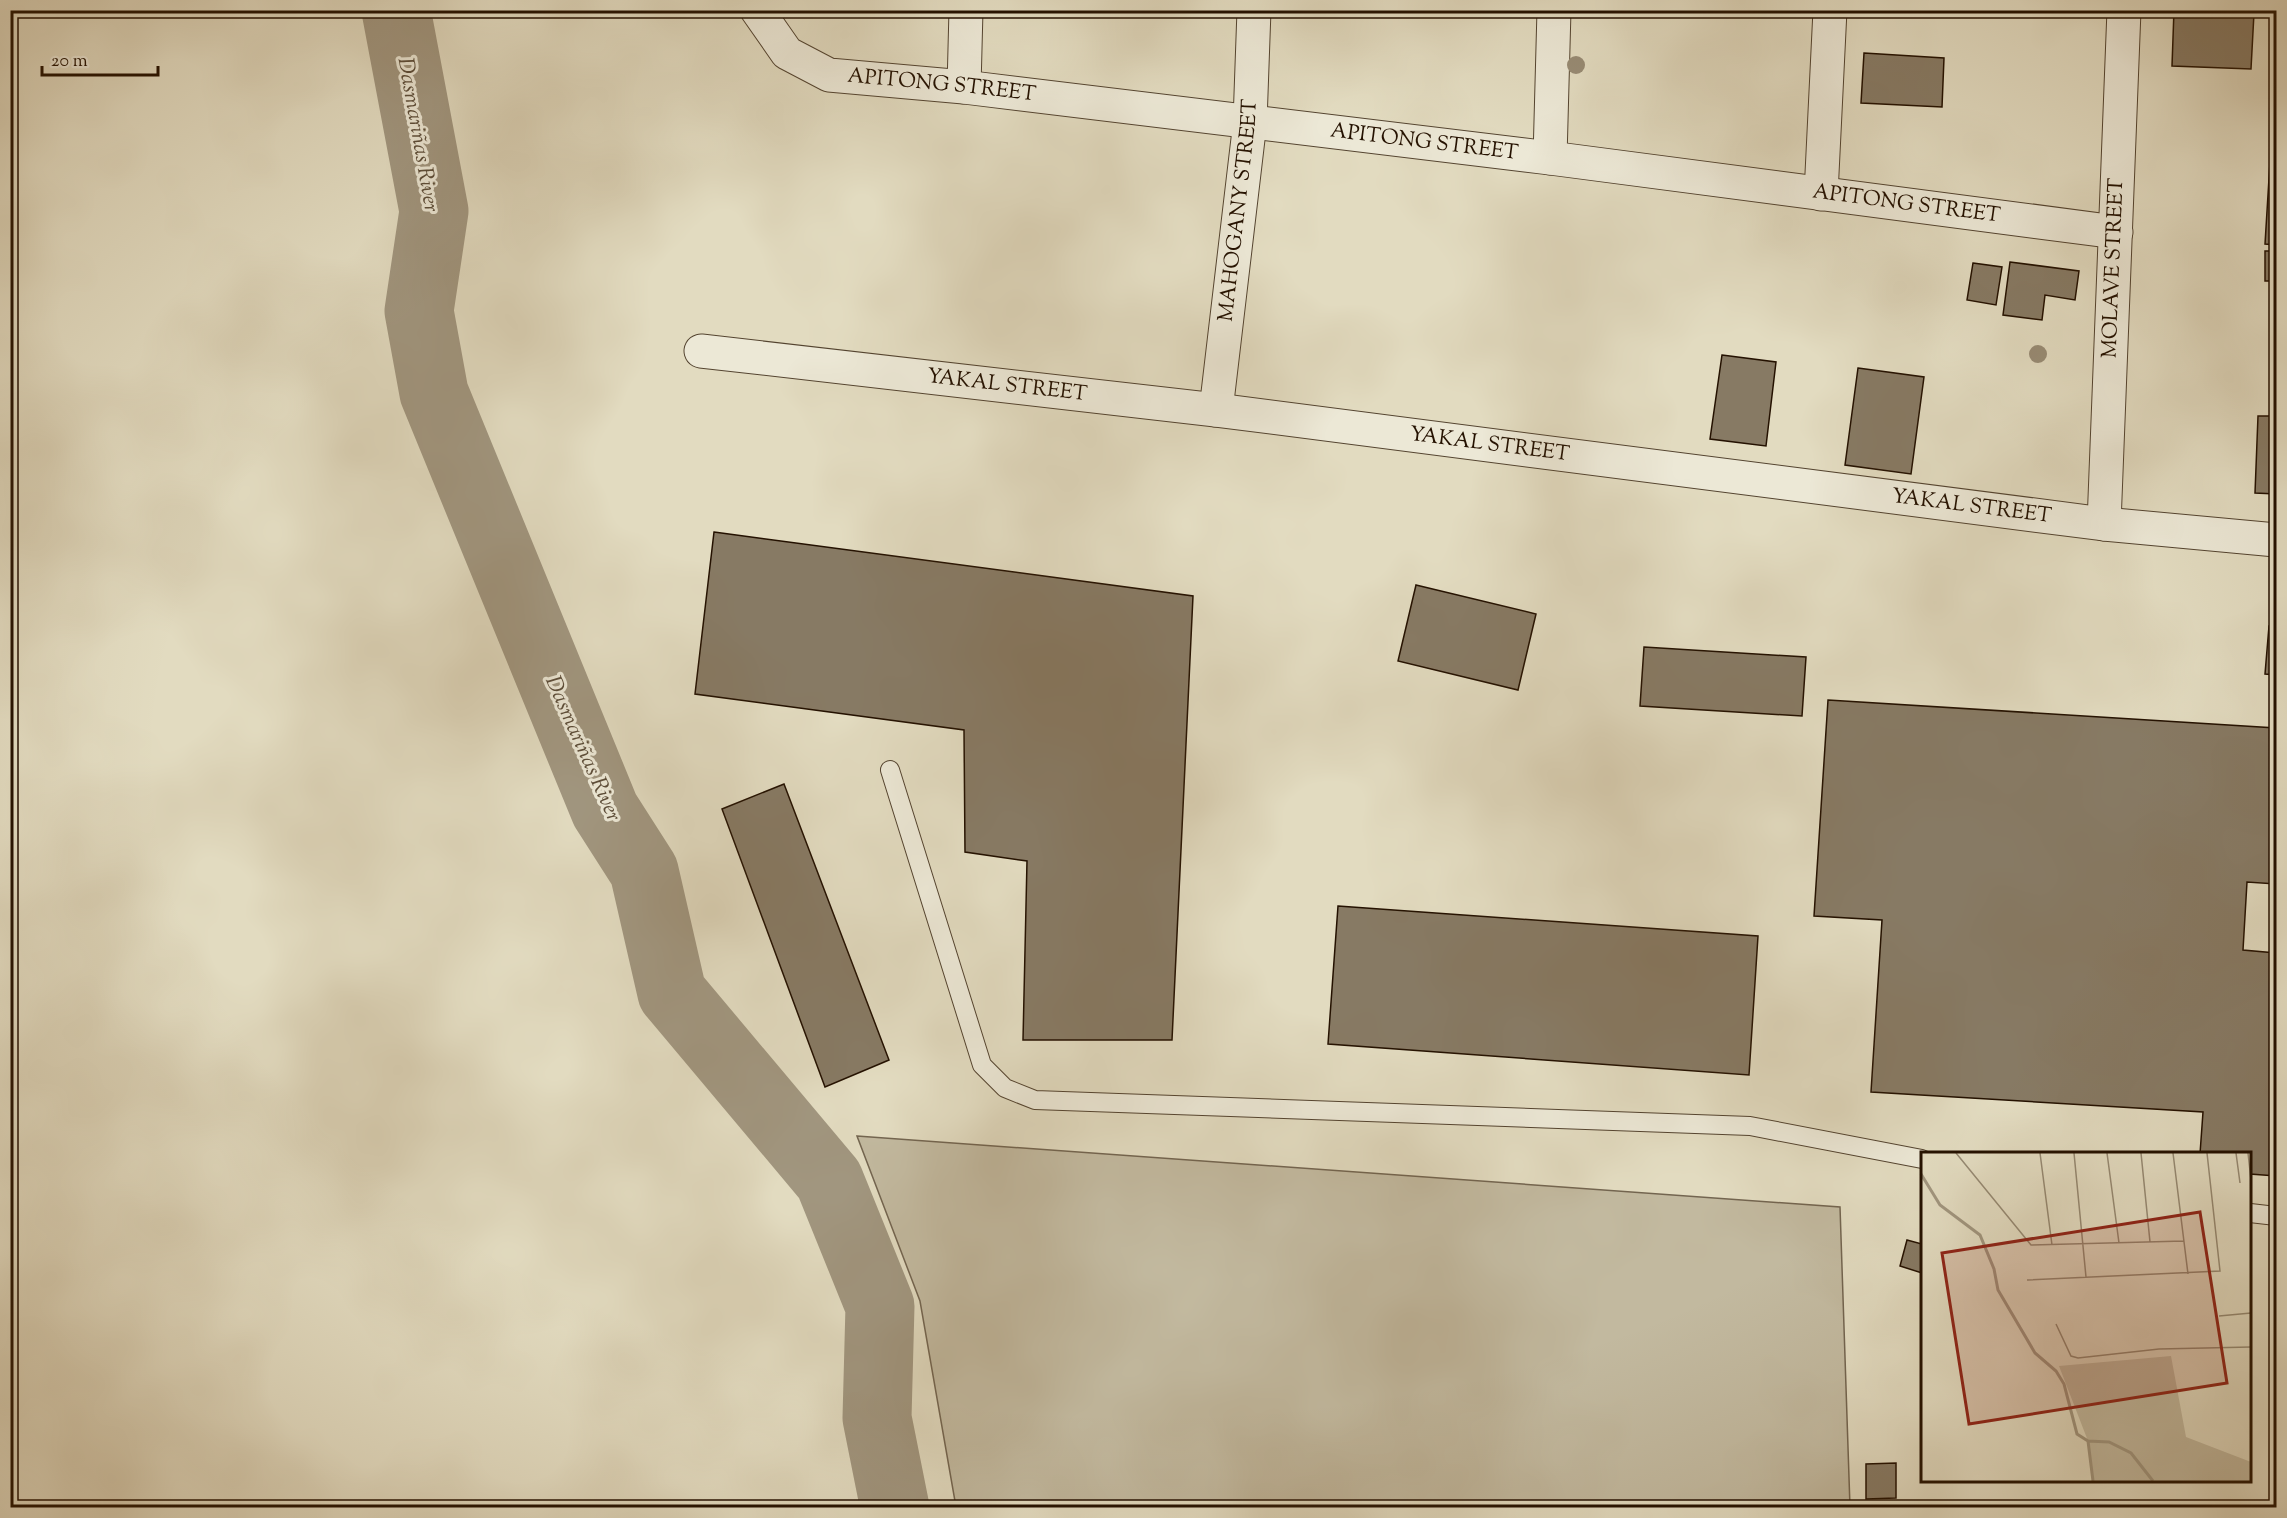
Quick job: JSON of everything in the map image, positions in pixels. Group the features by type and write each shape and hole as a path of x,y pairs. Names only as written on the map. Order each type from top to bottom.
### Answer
{"street":[{"name":"APITONG STREET","path":"757,10 787,53 829,75 964,87 1550,158 2116,232"},
{"path":"964,87 966,10"},
{"name":"MAHOGANY STREET","path":"1216,410 1250,122 1254,10"},
{"path":"1550,158 1554,10"},
{"path":"1821,194 1830,10"},
{"name":"MOLAVE STREET","path":"2104,524 2124,10"},
{"name":"YAKAL STREET","path":"701,351 1216,410 2104,524 2277,540"}],"lane":[{"path":"890,770 982,1065 1005,1088 1035,1100 1750,1126 1921,1159"},
{"path":"2251,1214 2277,1216"}],"shaded area":[{"path":"857,1136 1840,1207 1850,1507 956,1507 920,1301"}],"building":[{"path":"2174,10 2254,13 2251,69 2172,66"},
{"path":"1864,53 1944,58 1942,107 1861,103"},
{"path":"2270,162 2276,162 2276,245 2265,244"},
{"path":"2265,251 2276,251 2276,281 2265,281"},
{"path":"2010,262 2079,271 2075,300 2045,295 2042,320 2003,315"},
{"path":"1973,263 2002,267 1996,305 1967,300"},
{"path":"1722,355 1776,362 1766,446 1710,439"},
{"path":"1858,368 1924,377 1911,474 1845,465"},
{"path":"2258,416 2276,416 2276,494 2255,493"},
{"path":"714,532 1193,596 1172,1040 1023,1040 1027,861 965,852 964,730 695,694"},
{"path":"1416,585 1536,614 1518,690 1398,661"},
{"path":"2269,626 2276,627 2276,675 2265,674"},
{"path":"1644,647 1806,657 1802,716 1640,706"},
{"path":"1828,700 2276,728 2276,884 2247,882 2243,950 2276,953 2276,1176 2251,1174 2251,1152 2200,1152 2203,1112 1871,1092 1882,920 1814,916"},
{"path":"784,784 889,1060 825,1087 722,809"},
{"path":"1338,906 1758,936 1749,1075 1328,1044"},
{"path":"1907,1240 1921,1244 1921,1273 1900,1266"},
{"path":"1896,1463 1896,1498 1866,1499 1866,1464"}],"waterway":[{"name":"Dasmariñas River","path":"396,10 434,211 419,311 434,393 605,810 644,871 672,993 829,1180 880,1306 877,1418 895,1508"}]}
